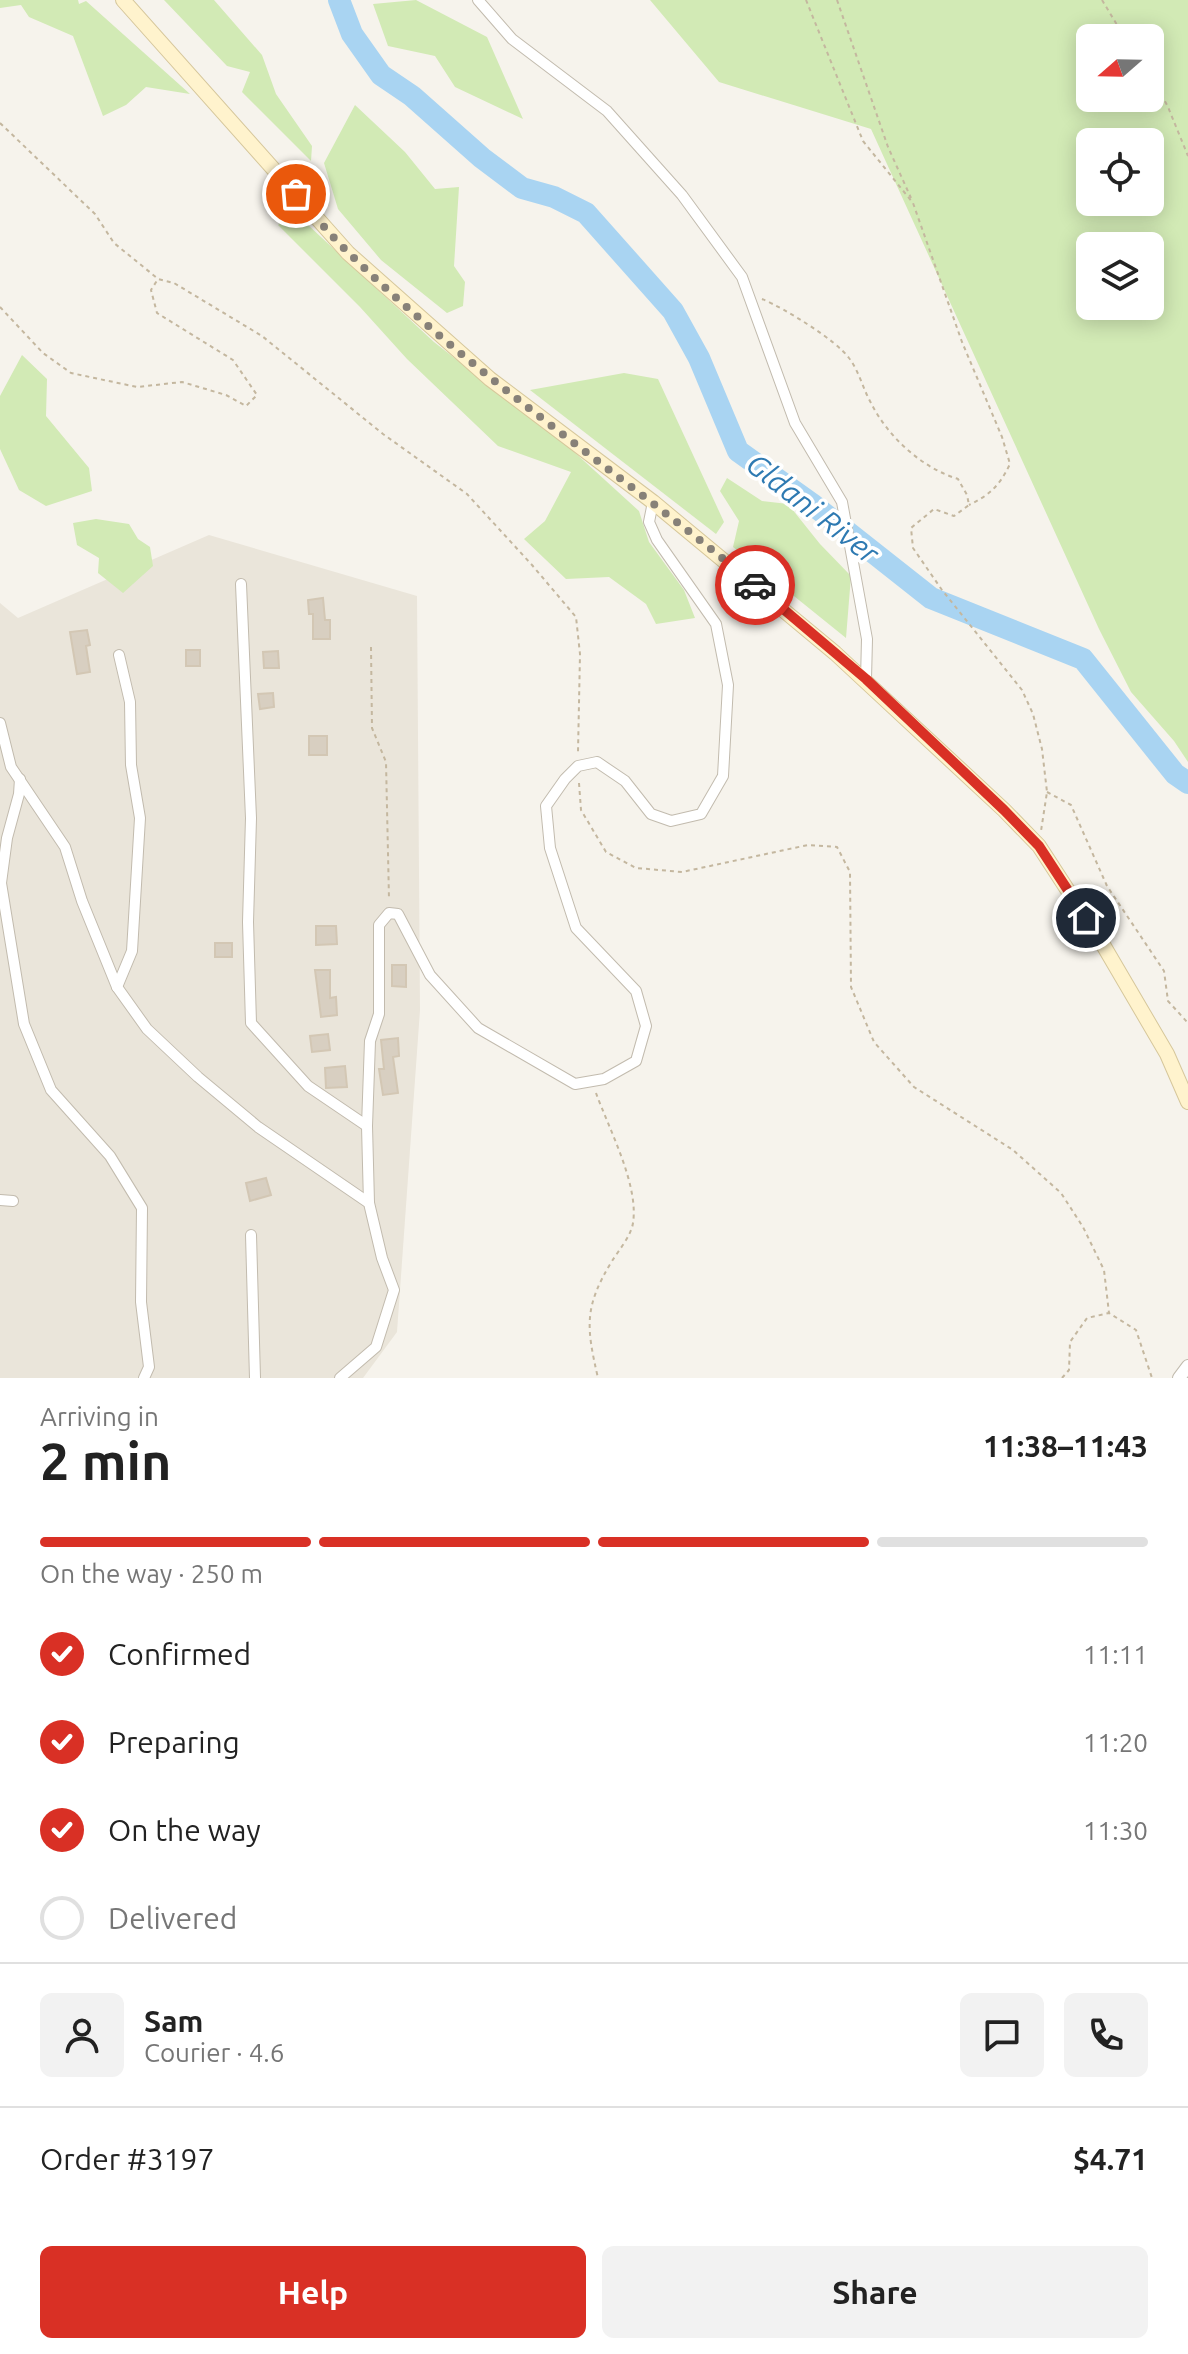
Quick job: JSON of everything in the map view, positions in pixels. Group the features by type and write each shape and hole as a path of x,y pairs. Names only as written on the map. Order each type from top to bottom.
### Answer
{"main road":[{"path":"123,0 348,253 490,379 653,502 866,679 1039,846 1102,943 1160,1042 1188,1102"}],"street":[{"path":"478,0 512,39 607,111 654,161 722,247 750,293 795,423 842,502 867,639 866,679"},
{"path":"340,1378 376,1347 394,1290 382,1258 369,1203 367,1126 370,1041 379,1014 379,925 389,913 398,914 430,975 478,1028 575,1084 604,1079 636,1061 646,1026 636,991 576,928 550,848 546,806 578,766 597,762 625,781 651,814 671,821 701,814 723,776 728,685 716,624 657,540 649,522 653,502"},
{"path":"241,584 251,818 248,922 251,1023 308,1086 367,1126"},
{"path":"117,987 132,951 140,818 131,765 130,702 119,655"},
{"path":"0,723 11,767 65,847 82,901 117,987 147,1029 258,1127 369,1203"},
{"path":"20,779 1,883 24,1024 51,1090 110,1156 142,1208 141,1302 149,1367 144,1378"},
{"path":"0,1200 13,1201"},
{"path":"251,1235 255,1378"},
{"path":"1179,1378 1188,1366"}],"path":[{"path":"806,0 863,141 913,203"},
{"path":"837,0 888,147 913,203 962,342 1002,437 1010,464 1002,481 987,497 954,516 934,509 911,528 913,548 942,590 1022,690 1033,714 1042,749 1047,792 1039,846"},
{"path":"1102,0 1117,24"},
{"path":"1164,99 1188,156"},
{"path":"0,123 95,214 114,243 158,279 174,283 262,336 383,434 467,494 576,617 580,654 578,766 581,810 606,852 636,868 682,872 808,845 837,847 850,872 851,987 874,1042 914,1087 1013,1150 1061,1193 1083,1227 1104,1270 1109,1313"},
{"path":"0,307 43,353 71,373 137,387 182,382 226,395 246,406 257,395 233,360 157,313 151,290 158,279"},
{"path":"750,293 777,306 849,357 871,405 887,429 917,457 942,474 958,479 969,505"},
{"path":"371,647 372,728 386,762 389,913"},
{"path":"1047,792 1071,805 1107,886 1164,971 1168,1001 1188,1023"},
{"path":"591,1081 633,1200 633,1226 590,1303 589,1337 598,1378"},
{"path":"1062,1378 1069,1370 1070,1342 1087,1318 1109,1313 1136,1330 1152,1378"}],"shaded area":[{"path":"209,535 417,596 420,1010 397,1332 363,1378 0,1378 0,603 18,618"}],"green space":[{"path":"0,0 78,0 79,4 86,1 190,94 146,87 126,105 103,116 73,36 29,17 21,5 0,8"},
{"path":"164,0 214,0 262,55 276,94 312,146 311,161 242,92 250,72 227,66"},
{"path":"416,0 487,37 523,119 455,87 435,56 388,46 373,4"},
{"path":"650,0 1188,0 1188,762 1174,741 1131,692 1099,629 871,129 719,82"},
{"path":"355,105 405,152 435,189 459,187 454,266 465,282 463,306 447,313 381,260 338,209 324,163"},
{"path":"293,211 434,342 572,450 639,511 649,542 684,590 695,618 656,624 646,604 609,577 566,579 524,539 545,521 571,472 498,446 407,359 278,225"},
{"path":"22,355 47,379 46,416 89,468 92,491 46,506 19,490 0,449 0,396"},
{"path":"624,373 658,379 724,522 716,534 530,390"},
{"path":"727,478 762,501 788,504 851,576 846,638 733,547 739,521 720,491"},
{"path":"96,519 129,524 138,539 150,547 153,566 123,593 98,573 99,558 77,545 73,523"}],"building":[{"path":"323,598 325,620 330,620 330,639 313,639 313,614 309,614 308,600"},
{"path":"87,630 90,672 77,674 70,632"},
{"path":"186,650 200,650 200,666 186,666"},
{"path":"278,651 279,668 264,668 263,652"},
{"path":"273,693 274,707 260,709 258,694"},
{"path":"309,736 327,736 327,755 309,755"},
{"path":"316,926 336,926 337,944 316,945"},
{"path":"215,943 232,943 232,957 215,957"},
{"path":"392,965 406,965 406,987 392,986"},
{"path":"315,970 330,970 330,998 336,997 337,1015 321,1017"},
{"path":"328,1034 330,1050 312,1052 310,1036"},
{"path":"398,1038 399,1056 393,1057 398,1093 383,1095 379,1069 384,1069 381,1040"},
{"path":"345,1066 347,1087 326,1088 325,1068"},
{"path":"266,1178 271,1195 250,1201 246,1183"}],"waterway":[{"name":"Gldani River","path":"339,0 352,34 381,75 412,96 482,158 522,188 554,197 586,213 673,311 699,358 738,451 812,504 931,598 1083,659 1175,774 1188,783"}],"way so far":[{"path":"296,194 348,253 490,379 653,502 755,585"}],"route":[{"path":"755,585 866,679 1004,810 1039,846 1086,918"}]}
